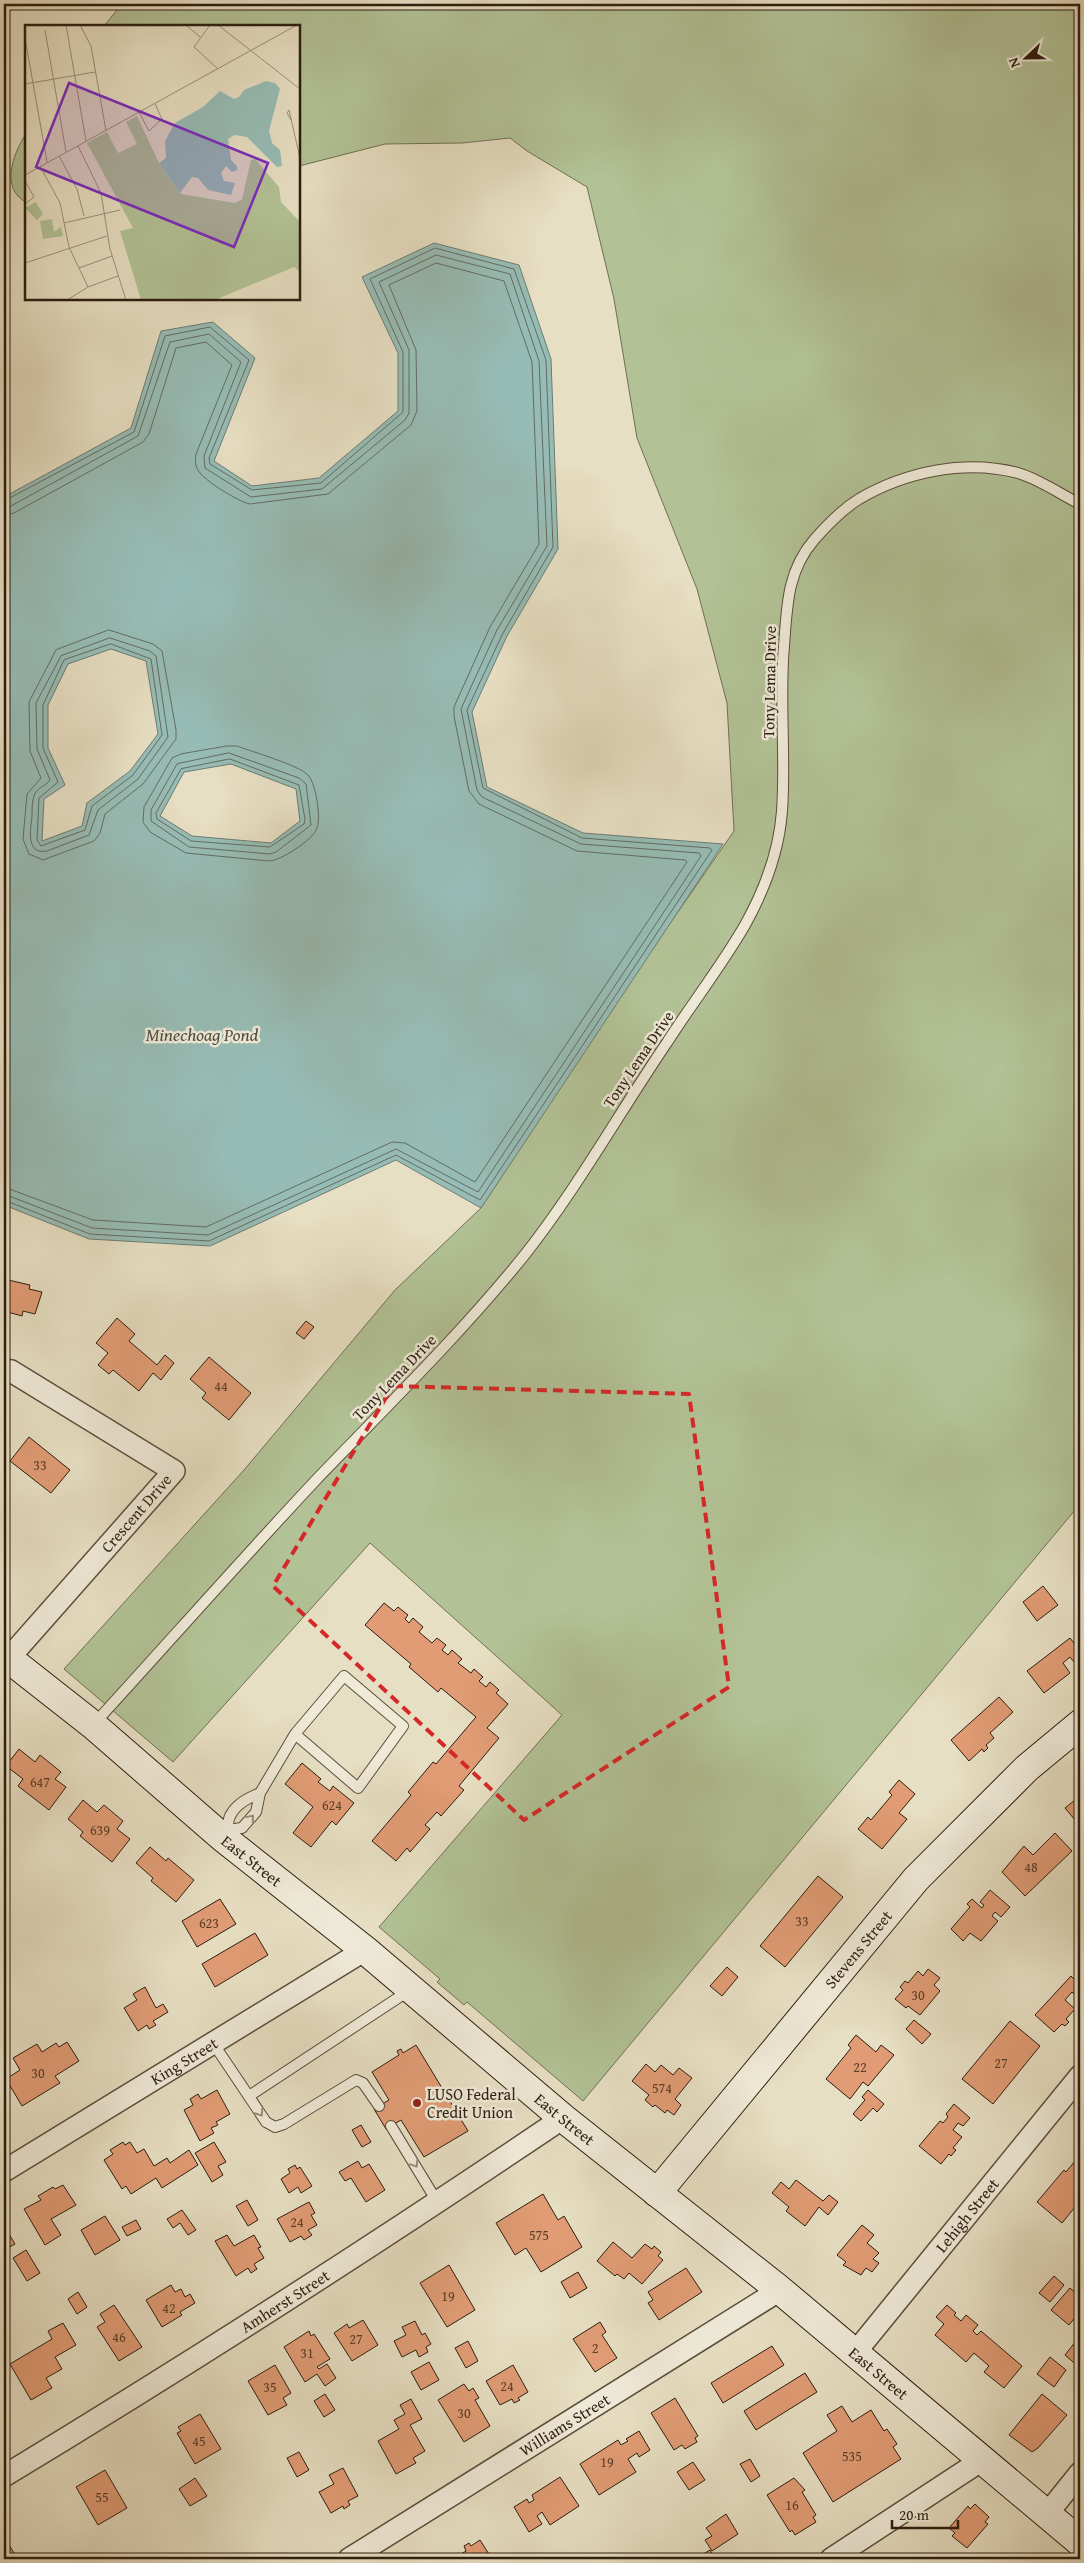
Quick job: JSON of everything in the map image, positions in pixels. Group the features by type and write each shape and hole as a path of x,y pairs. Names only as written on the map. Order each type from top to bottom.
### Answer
{"main road":[{"name":"East Street","path":"6,1657 225,1833 563,2118 780,2290 1080,2542"},
{"name":"Stevens Street","path":"657,2193 916,1879 1027,1768 1080,1724"}],"street":[{"name":"Crescent Drive","path":"4,1370 11,1371 28,1381 174,1471 6,1657"},
{"name":"King Street","path":"4,2171 365,1950"},
{"name":"Lehigh Street","path":"854,2354 1080,2076"},
{"name":"Amherst Street","path":"4,2476 151,2387 438,2203 563,2118"},
{"name":"Williams Street","path":"349,2559 780,2290"},
{"path":"832,2559 982,2460"},
{"path":"1047,2514 1080,2472"}],"lane":[{"name":"Tony Lema Drive","path":"93,1726 288,1510 443,1349 521,1259 570,1192 745,925 771,870 777,846 782,810 781,674 785,611 788,588 797,567 811,543 855,501 879,489 910,477 968,466 1000,469 1024,475 1080,504"},
{"path":"225,1833 242,1828 256,1812 260,1793 296,1734 344,1676 403,1726 358,1788 296,1734"},
{"path":"225,1833 230,1816 243,1800 260,1793"},
{"path":"248,2096 410,1990"},
{"path":"213,2043 266,2122 275,2127 284,2124 356,2080 363,2083 379,2106"},
{"path":"391,2126 438,2203"}],"highlighted area":[{"path":"393,1386 689,1394 729,1687 524,1820 273,1586"}],"green space":[{"path":"122,4 1080,4 1080,1504 583,2101 467,2002 464,2005 437,1982 440,1979 379,1927 562,1715 370,1543 173,1762 64,1669 244,1470 395,1290 481,1208 612,1007 734,831 727,703 697,589 637,438 614,299 587,187 527,151 510,138 462,143 385,144 300,166 300,25 105,25"},
{"path":"25,136 25,201 13,189 11,180 13,160"}],"water":[{"name":"Minechoag Pond","path":"434,243 519,265 551,359 558,549 507,636 472,712 487,787 583,833 723,844 481,1208 396,1160 210,1246 89,1239 4,1205 4,497 131,428 161,331 213,322 255,358 214,461 252,486 319,478 398,411 398,353 362,277","holes":["111,649 146,661 158,734 130,771 87,803 82,826 42,841 44,799 65,785 48,748 48,705 68,664","231,764 296,789 300,821 271,843 192,836 160,816 184,772"]}],"building":[{"path":"4,1279 30,1285 29,1289 42,1292 35,1314 23,1311 22,1316 4,1311"},
{"path":"117,1318 135,1334 129,1341 157,1365 165,1355 174,1363 161,1380 153,1373 139,1391 113,1370 109,1374 98,1365 108,1353 96,1343"},
{"path":"306,1321 314,1327 304,1339 296,1333"},
{"path":"209,1357 251,1393 229,1420 202,1398 206,1393 190,1379"},
{"path":"29,1437 70,1470 51,1493 10,1461"},
{"path":"1043,1586 1058,1605 1037,1621 1023,1602"},
{"path":"384,1603 394,1611 398,1607 408,1615 405,1619 409,1623 413,1618 423,1627 419,1632 432,1643 437,1638 446,1645 442,1650 448,1655 452,1650 462,1659 458,1663 471,1673 474,1669 483,1677 479,1681 486,1687 490,1682 499,1690 496,1693 508,1704 487,1728 499,1738 459,1786 464,1790 441,1816 437,1812 425,1825 430,1829 410,1852 407,1848 396,1861 372,1841 411,1795 408,1792 433,1762 436,1764 476,1717 441,1688 438,1692 409,1667 411,1664 365,1625"},
{"path":"1070,1638 1080,1651 1080,1656 1074,1662 1070,1657 1063,1663 1070,1673 1044,1693 1027,1671"},
{"path":"999,1697 1013,1712 990,1733 994,1738 986,1745 988,1748 984,1752 982,1749 969,1761 951,1740"},
{"path":"19,1749 35,1762 40,1755 61,1772 55,1779 66,1787 49,1810 18,1786 23,1779 6,1766"},
{"path":"302,1763 321,1779 318,1782 330,1791 333,1786 354,1803 336,1825 332,1821 311,1847 293,1833 313,1807 285,1784"},
{"path":"899,1780 915,1794 899,1813 907,1819 882,1849 858,1829 868,1817 871,1820 892,1795 889,1792"},
{"path":"83,1800 97,1812 104,1805 123,1821 117,1829 130,1839 112,1862 80,1836 83,1832 68,1819"},
{"path":"1075,1800 1080,1803 1080,1826 1065,1808"},
{"path":"1055,1833 1072,1851 1025,1896 1002,1872 1024,1846 1033,1855"},
{"path":"150,1847 166,1861 168,1858 194,1880 176,1902 151,1881 153,1878 136,1863"},
{"path":"818,1876 843,1897 785,1967 760,1946"},
{"path":"990,1890 1010,1907 1001,1917 995,1912 992,1916 998,1921 981,1941 970,1933 963,1941 951,1929 970,1907 967,1904 972,1899 982,1908 984,1905 980,1902"},
{"path":"220,1899 236,1924 197,1947 182,1921"},
{"path":"255,1933 268,1955 215,1987 202,1964"},
{"path":"727,1967 738,1977 722,1996 710,1986"},
{"path":"928,1969 940,1978 934,1985 940,1991 920,2015 908,2006 906,2008 895,1999 903,1990 900,1987 905,1981 908,1983 918,1971 923,1976"},
{"path":"1071,1976 1080,1985 1080,1994 1077,1997 1072,1992 1065,2000 1075,2009 1066,2019 1069,2022 1065,2026 1062,2024 1054,2032 1035,2015"},
{"path":"145,1987 156,2008 163,2004 168,2012 153,2021 156,2025 149,2029 147,2025 138,2031 124,2008 137,2000 133,1994"},
{"path":"914,2020 931,2034 922,2044 906,2029"},
{"path":"1010,2021 1040,2046 993,2104 962,2079"},
{"path":"856,2035 876,2052 881,2045 894,2055 868,2086 863,2082 850,2099 826,2079 851,2048 848,2045"},
{"path":"67,2042 79,2061 55,2076 60,2083 22,2106 6,2079 20,2070 13,2058 37,2044 42,2052 56,2043 59,2047"},
{"name":"LUSO Federal Credit Union","path":"416,2045 468,2131 424,2157 401,2120 386,2129 374,2109 389,2100 372,2072 399,2055 397,2051 401,2049 403,2053"},
{"path":"646,2064 655,2072 661,2065 673,2075 679,2068 692,2078 675,2099 681,2105 674,2115 667,2110 665,2113 655,2105 653,2107 645,2100 649,2095 632,2081"},
{"path":"217,2090 230,2114 216,2122 218,2125 211,2128 214,2133 200,2141 184,2110 193,2105 190,2099 198,2094 201,2099"},
{"path":"868,2090 884,2104 877,2112 873,2108 861,2121 853,2114 865,2100 862,2097"},
{"path":"954,2104 970,2118 963,2126 958,2123 953,2130 962,2137 953,2148 956,2150 951,2156 949,2154 941,2164 919,2146 940,2121 943,2123 948,2117 946,2114"},
{"path":"361,2125 371,2142 362,2147 352,2130"},
{"path":"123,2142 125,2145 130,2142 137,2153 144,2149 154,2166 167,2158 170,2163 189,2150 198,2165 162,2188 156,2178 131,2194 126,2186 122,2189 104,2160 113,2154 110,2150"},
{"path":"214,2142 226,2162 218,2166 223,2175 212,2182 195,2153"},
{"path":"1080,2155 1080,2201 1062,2223 1037,2202 1064,2170 1066,2172"},
{"path":"358,2161 362,2168 369,2164 385,2190 366,2202 351,2178 345,2181 339,2172"},
{"path":"295,2165 297,2169 300,2167 312,2186 301,2193 298,2187 289,2193 281,2179 290,2173 288,2169"},
{"path":"796,2180 823,2201 829,2195 838,2202 828,2215 819,2207 805,2226 786,2211 789,2207 772,2193 781,2182 789,2189"},
{"path":"63,2185 76,2205 51,2219 61,2235 45,2245 24,2209 41,2200 38,2196 53,2187 55,2189"},
{"path":"543,2194 558,2220 564,2216 582,2247 541,2272 526,2248 515,2255 496,2223"},
{"path":"247,2200 258,2220 248,2226 236,2206"},
{"path":"309,2202 315,2213 311,2215 317,2225 308,2230 312,2235 304,2240 301,2236 290,2242 277,2219"},
{"path":"182,2210 196,2230 188,2235 180,2223 173,2228 167,2219"},
{"path":"105,2216 120,2240 95,2255 81,2230"},
{"path":"136,2220 141,2229 127,2236 122,2227"},
{"path":"862,2225 874,2235 867,2243 879,2253 873,2259 879,2263 872,2272 866,2268 861,2275 843,2265 846,2262 837,2255"},
{"path":"4,2226 15,2244 4,2250"},
{"path":"227,2235 234,2246 254,2235 261,2247 258,2248 264,2258 254,2264 257,2269 251,2273 248,2268 236,2276 215,2241"},
{"path":"613,2242 632,2258 645,2244 652,2249 654,2246 661,2252 658,2256 663,2260 642,2284 629,2273 624,2279 617,2274 615,2276 597,2261"},
{"path":"26,2250 40,2273 27,2281 13,2258"},
{"path":"449,2265 475,2310 447,2327 420,2283"},
{"path":"686,2268 702,2292 659,2320 648,2303 653,2300 648,2292"},
{"path":"578,2272 587,2288 570,2298 561,2282"},
{"path":"1054,2276 1064,2285 1050,2302 1039,2293"},
{"path":"171,2285 175,2292 181,2289 185,2297 190,2294 195,2303 180,2312 182,2315 162,2327 146,2300"},
{"path":"1070,2288 1080,2297 1080,2311 1069,2325 1051,2310"},
{"path":"78,2292 87,2307 77,2314 68,2299"},
{"path":"114,2305 142,2347 119,2361 97,2327 105,2322 100,2314"},
{"path":"947,2305 956,2313 954,2315 961,2321 966,2315 978,2325 973,2331 977,2335 981,2331 1022,2366 1004,2388 984,2372 989,2366 974,2353 966,2362 935,2335 944,2324 936,2317"},
{"path":"363,2320 378,2345 352,2361 334,2333 347,2324 349,2328"},
{"path":"415,2321 422,2335 425,2333 431,2344 426,2347 428,2352 419,2357 416,2350 402,2357 394,2341 406,2335 402,2327"},
{"path":"600,2322 606,2332 602,2335 617,2358 595,2372 573,2339"},
{"path":"63,2323 76,2345 55,2357 62,2369 46,2378 52,2388 31,2400 10,2364 52,2339 48,2331"},
{"path":"309,2331 311,2336 314,2334 330,2359 317,2367 319,2369 327,2364 336,2378 325,2386 317,2374 305,2382 284,2347"},
{"path":"1080,2336 1080,2368 1065,2355"},
{"path":"468,2341 478,2361 466,2368 455,2348"},
{"path":"772,2346 784,2365 723,2403 711,2383"},
{"path":"1050,2357 1066,2370 1054,2387 1037,2374"},
{"path":"429,2362 439,2380 421,2390 411,2372"},
{"path":"275,2365 291,2393 283,2398 287,2405 268,2415 248,2381"},
{"path":"513,2365 528,2392 514,2403 512,2399 500,2405 486,2381"},
{"path":"805,2373 817,2392 756,2430 744,2411"},
{"path":"464,2384 469,2391 473,2388 479,2398 475,2400 490,2426 464,2442 438,2400"},
{"path":"325,2394 335,2410 324,2417 314,2401"},
{"path":"1042,2394 1067,2415 1038,2448 1032,2452 1009,2435"},
{"path":"675,2398 698,2436 695,2438 697,2442 685,2449 682,2445 674,2450 651,2413"},
{"path":"411,2399 422,2419 410,2425 425,2451 413,2458 416,2463 396,2474 378,2441 399,2429 394,2420 405,2414 400,2405"},
{"path":"842,2406 852,2422 871,2410 884,2431 887,2429 897,2444 893,2447 901,2459 833,2502 803,2453 837,2431 827,2415"},
{"path":"200,2414 221,2449 195,2464 177,2433 181,2431 178,2427"},
{"path":"639,2431 650,2450 639,2457 637,2453 628,2459 636,2472 599,2495 580,2464 618,2440 621,2445 628,2441 626,2439"},
{"path":"299,2452 309,2470 297,2477 287,2458"},
{"path":"750,2459 760,2476 751,2482 740,2464"},
{"path":"693,2462 705,2480 689,2490 677,2472"},
{"path":"343,2468 358,2496 348,2501 350,2505 344,2509 343,2506 331,2513 319,2492 334,2484 329,2475"},
{"path":"105,2470 127,2508 98,2525 76,2487"},
{"path":"560,2477 579,2506 550,2525 542,2512 537,2516 542,2524 529,2532 514,2507 527,2499 529,2503 534,2500 532,2495"},
{"path":"195,2478 207,2496 190,2506 179,2489"},
{"path":"794,2478 805,2490 802,2492 816,2515 813,2517 816,2522 795,2535 792,2530 790,2532 767,2495"},
{"path":"975,2504 989,2517 985,2522 988,2524 967,2548 952,2536 955,2533 949,2528 968,2506 970,2509"},
{"path":"726,2514 738,2534 712,2551 705,2540 712,2536 706,2528"},
{"path":"6,2540 14,2553 6,2557 7,2559 4,2559 4,2542"},
{"path":"480,2540 492,2559 455,2558 466,2551 464,2546 469,2543 471,2546"},
{"path":"710,2550 715,2559 695,2559"}],"place":[{"name":"LUSO Federal Credit Union","path":"417,2103"}]}
